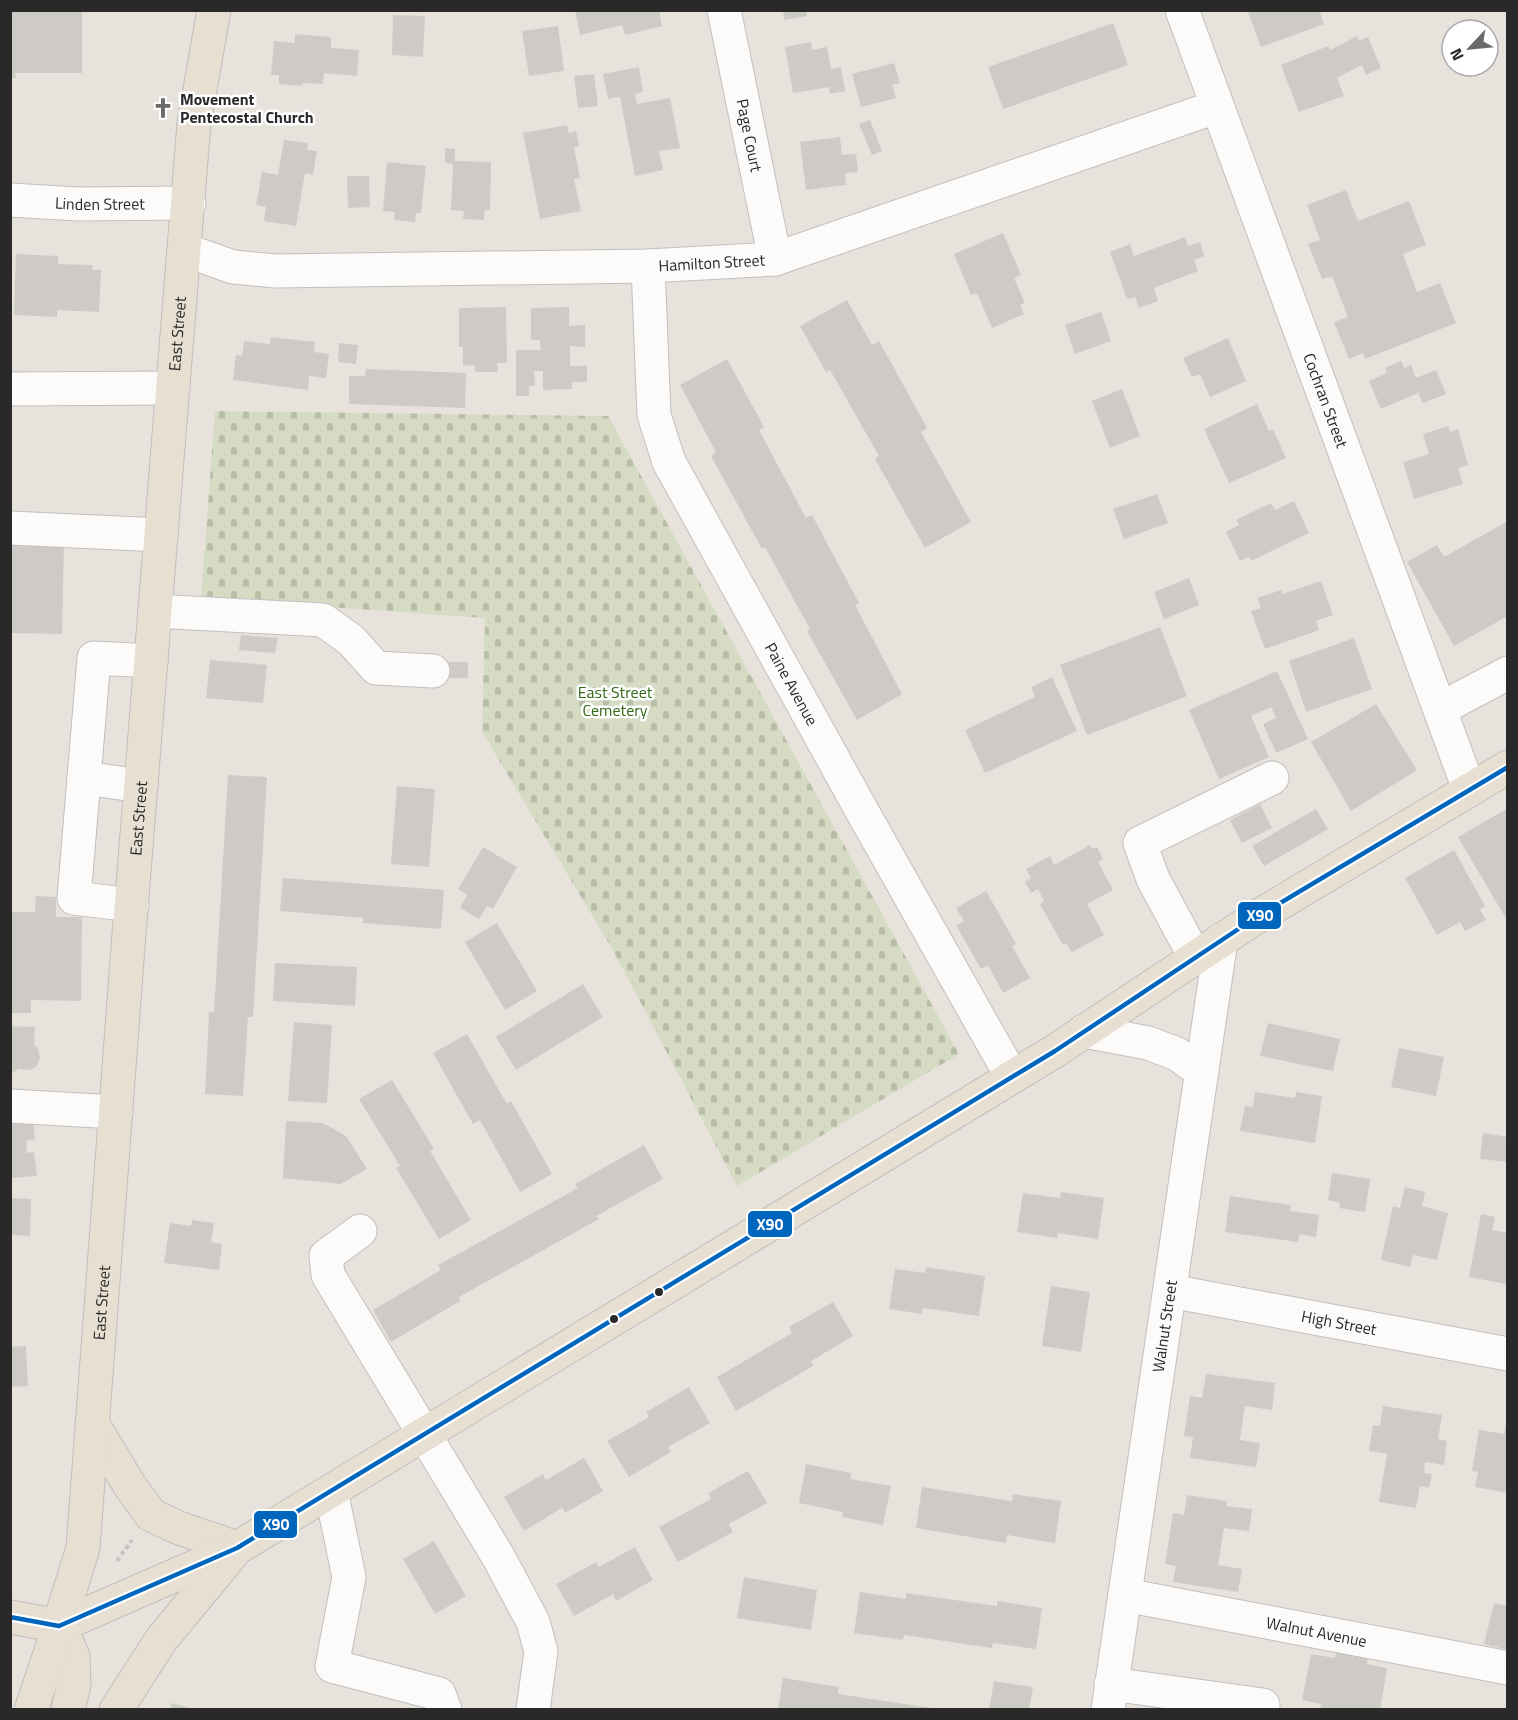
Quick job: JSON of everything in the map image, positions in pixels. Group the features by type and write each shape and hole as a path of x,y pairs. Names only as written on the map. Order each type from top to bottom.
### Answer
{"main road":[{"name":"East Street","path":"30,1710 83,1548 141,786 195,123 214,10"},
{"path":"10,1617 58,1626 237,1548 1012,1077 1254,918 1508,767"},
{"path":"92,1423 130,1486 151,1515 178,1528 237,1548"},
{"path":"116,1710 161,1640 237,1548"},
{"path":"58,1626 73,1656 74,1684 68,1710"}],"street":[{"name":"Page Court","path":"724,10 775,259"},
{"name":"Cochran Street","path":"1182,10 1469,789"},
{"name":"Hamilton Street","path":"185,250 233,267 276,271 648,266 775,259 1216,107"},
{"name":"Linden Street","path":"10,200 79,204 189,204"},
{"name":"Paine Avenue","path":"648,266 654,415 669,462 867,822 1012,1077"},
{"path":"10,389 173,388"},
{"path":"10,528 161,535"},
{"path":"155,611 323,620 351,640 376,668 433,671"},
{"path":"132,905 74,898 94,658 151,661"},
{"path":"1440,710 1508,673"},
{"path":"84,778 141,786"},
{"path":"1208,949 1153,879 1140,843 1272,778"},
{"name":"Walnut Street","path":"1110,1697 1202,1072 1208,949"},
{"path":"1084,1031 1148,1042 1177,1054 1202,1072"},
{"path":"10,1106 116,1112"},
{"path":"360,1231 326,1256 328,1275 499,1558 533,1622 541,1651 533,1710"},
{"name":"High Street","path":"1170,1291 1508,1354"},
{"path":"331,1491 349,1577 332,1666 442,1702"},
{"name":"Walnut Avenue","path":"1125,1595 1508,1668"},
{"path":"1110,1697 1263,1705 1262,1710"}],"path":[{"path":"117,1561 137,1532"}],"green space":[{"name":"East Street Cemetery","path":"215,411 608,416 959,1054 737,1186 614,952 482,732 485,618 201,598"}],"building":[{"path":"10,10 82,10 82,73 15,73 16,78 10,78"},
{"path":"575,10 659,10 662,26 625,35 622,25 580,35"},
{"path":"783,10 806,10 807,16 784,20"},
{"path":"1254,10 1319,10 1324,24 1261,47 1248,12"},
{"path":"393,15 425,16 423,57 392,55"},
{"path":"1113,23 1128,65 1003,109 988,67"},
{"path":"558,26 564,71 529,76 522,31"},
{"path":"295,34 331,37 331,48 359,50 357,76 324,73 323,84 302,83 302,86 279,84 279,75 271,75 274,41 295,43"},
{"path":"1357,36 1359,41 1368,37 1381,68 1366,75 1362,65 1337,78 1344,96 1299,112 1281,65 1328,46 1330,50"},
{"path":"811,42 812,50 827,47 831,69 841,67 845,91 830,94 829,87 793,93 785,47"},
{"path":"894,63 900,83 892,85 896,98 861,107 852,74"},
{"path":"639,67 643,92 635,94 637,104 670,98 680,148 659,151 663,170 635,176 620,97 608,99 603,74"},
{"path":"594,74 598,106 578,108 574,76"},
{"path":"870,120 882,151 872,155 859,124"},
{"path":"567,125 569,133 576,131 579,146 574,147 580,178 574,179 581,211 540,219 523,133"},
{"path":"840,137 842,155 856,154 858,172 845,173 846,185 806,190 800,142"},
{"path":"284,140 308,143 307,150 317,151 313,175 305,173 296,226 264,221 266,207 256,205 262,172 278,175"},
{"path":"445,148 455,149 455,161 491,162 490,210 485,210 484,220 463,219 464,211 451,210 453,164 445,163"},
{"path":"387,162 426,166 421,213 416,213 415,222 394,220 395,212 383,211"},
{"path":"347,176 369,176 370,207 348,208"},
{"path":"1346,190 1358,221 1409,201 1426,245 1403,254 1417,292 1440,283 1456,323 1365,359 1363,353 1349,359 1334,322 1348,317 1332,276 1322,279 1308,244 1320,240 1307,205"},
{"path":"1003,233 1021,275 1014,278 1025,303 1020,305 1024,314 992,328 977,293 971,295 954,254"},
{"path":"1185,237 1188,246 1200,242 1204,256 1194,260 1198,271 1154,288 1158,301 1139,308 1135,297 1127,299 1110,252 1130,244 1134,256"},
{"path":"16,254 58,256 58,264 93,265 92,270 101,270 99,312 57,310 57,317 14,315"},
{"path":"847,300 872,345 879,341 927,428 921,432 971,522 925,548 875,459 879,456 830,370 826,372 800,326"},
{"path":"506,307 507,363 497,363 498,372 475,372 475,365 463,366 463,347 459,347 459,308"},
{"path":"569,307 569,326 585,325 585,347 570,346 570,366 587,366 587,382 572,382 572,389 543,390 543,371 534,371 535,386 529,386 529,396 516,396 516,350 541,350 540,340 531,340 531,308"},
{"path":"1101,312 1111,341 1075,354 1065,325"},
{"path":"271,337 315,342 314,352 329,354 326,378 309,376 308,390 233,380 236,355 242,356 244,341 270,344"},
{"path":"1228,338 1246,381 1210,397 1200,374 1192,377 1183,358"},
{"path":"339,343 358,345 356,364 338,362"},
{"path":"727,359 764,427 759,430 806,518 812,515 859,603 855,605 902,694 857,720 807,631 810,629 765,547 762,549 711,456 716,452 680,385"},
{"path":"1401,361 1404,368 1411,365 1416,378 1436,370 1446,394 1423,403 1418,393 1381,409 1369,381 1387,373 1385,368"},
{"path":"366,369 466,373 465,408 349,404 349,376 365,376"},
{"path":"1122,389 1140,436 1110,448 1092,401"},
{"path":"1257,404 1269,431 1273,429 1286,458 1229,483 1204,429"},
{"path":"1448,426 1450,432 1458,429 1468,465 1458,468 1463,484 1414,499 1403,462 1429,454 1423,434"},
{"path":"1157,494 1168,523 1124,539 1113,509"},
{"path":"1294,501 1309,533 1251,561 1249,557 1240,561 1226,532 1239,525 1236,520 1271,503 1275,510"},
{"path":"1508,521 1508,616 1454,646 1407,562 1437,545 1444,557"},
{"path":"10,541 64,543 62,634 10,633"},
{"path":"1189,578 1199,605 1164,619 1154,592"},
{"path":"1321,581 1333,615 1316,621 1319,630 1265,649 1251,611 1261,608 1257,598 1281,590 1283,594"},
{"path":"1160,627 1187,696 1087,735 1060,665"},
{"path":"241,635 278,638 275,653 239,650"},
{"path":"1354,638 1372,689 1306,712 1289,661"},
{"path":"210,660 267,665 263,703 206,698"},
{"path":"442,662 468,662 468,678 442,678"},
{"path":"1277,671 1308,739 1276,753 1263,724 1276,718 1271,707 1251,716 1269,757 1219,779 1189,710"},
{"path":"1052,677 1077,731 985,773 965,730 1035,697 1031,687"},
{"path":"1376,704 1417,770 1351,811 1311,742"},
{"path":"228,775 267,777 253,1017 248,1017 243,1096 205,1094 209,1012 214,1012"},
{"path":"397,786 435,789 429,867 391,864"},
{"path":"1260,804 1272,828 1242,843 1230,820"},
{"path":"1508,808 1508,922 1458,837"},
{"path":"1316,809 1328,829 1264,866 1252,846"},
{"path":"1090,845 1092,849 1097,847 1103,859 1098,862 1113,890 1087,904 1104,935 1072,952 1066,943 1063,945 1040,904 1044,901 1038,889 1031,893 1025,882 1031,878 1026,869 1050,856 1054,865"},
{"path":"483,847 517,867 493,909 487,906 479,919 460,908 467,895 458,889"},
{"path":"1454,850 1485,906 1480,910 1486,920 1465,931 1460,922 1437,935 1405,878"},
{"path":"283,878 444,890 441,929 363,923 363,918 280,911"},
{"path":"986,891 1016,944 1012,946 1030,978 1003,993 988,965 981,969 956,925 964,921 956,908"},
{"path":"36,896 56,897 56,917 82,917 81,1001 31,1000 31,1013 10,1013 10,912 35,912"},
{"path":"497,923 537,991 505,1010 465,942"},
{"path":"275,963 357,967 355,1006 273,1001"},
{"path":"583,984 603,1017 516,1070 496,1037"},
{"path":"294,1022 332,1025 327,1103 288,1101"},
{"path":"1268,1023 1340,1039 1333,1071 1260,1056"},
{"path":"10,1026 35,1027 34,1045 38,1048 40,1058 36,1067 30,1070 19,1069 10,1074"},
{"path":"467,1034 507,1104 511,1101 552,1174 520,1192 480,1120 473,1124 433,1053"},
{"path":"1399,1048 1444,1057 1436,1096 1391,1087"},
{"path":"392,1080 434,1149 430,1151 471,1220 439,1239 396,1168 400,1166 359,1099"},
{"path":"1255,1092 1295,1098 1296,1092 1322,1096 1315,1143 1240,1131 1245,1106 1253,1107"},
{"path":"10,1117 33,1120 35,1139 26,1141 27,1153 34,1152 37,1176 10,1178"},
{"path":"286,1121 323,1123 346,1136 367,1169 340,1184 283,1178"},
{"path":"1483,1133 1508,1137 1508,1162 1480,1159"},
{"path":"644,1145 663,1179 596,1216 599,1219 459,1297 460,1301 391,1342 373,1310 441,1270 438,1265 578,1188 575,1184"},
{"path":"1332,1173 1370,1179 1365,1212 1339,1208 1340,1203 1328,1200"},
{"path":"1405,1187 1425,1192 1422,1206 1448,1213 1437,1260 1413,1255 1410,1267 1381,1260 1393,1206 1400,1208"},
{"path":"1061,1192 1104,1198 1098,1239 1058,1233 1057,1238 1017,1232 1023,1193 1060,1198"},
{"path":"1230,1196 1291,1205 1290,1211 1319,1215 1316,1237 1299,1234 1298,1242 1225,1232"},
{"path":"10,1198 31,1199 30,1236 10,1235"},
{"path":"1481,1214 1495,1217 1492,1230 1508,1233 1506,1284 1469,1277"},
{"path":"192,1220 214,1223 211,1242 222,1244 219,1270 164,1263 170,1223 191,1226"},
{"path":"926,1267 985,1276 979,1316 923,1308 922,1314 889,1309 895,1269 925,1273"},
{"path":"1051,1286 1090,1292 1081,1352 1042,1346"},
{"path":"833,1302 853,1336 811,1361 813,1366 736,1411 717,1377 792,1333 789,1327"},
{"path":"26,1346 28,1386 10,1387 10,1347"},
{"path":"1206,1374 1275,1383 1272,1410 1245,1406 1240,1440 1260,1443 1256,1467 1190,1458 1193,1437 1184,1436 1190,1396 1202,1398"},
{"path":"689,1387 710,1423 668,1447 671,1452 629,1477 607,1441 649,1417 646,1412"},
{"path":"1383,1406 1442,1415 1438,1439 1447,1441 1444,1465 1425,1462 1424,1473 1432,1474 1429,1488 1420,1486 1416,1508 1379,1502 1387,1454 1369,1451 1373,1425 1380,1426"},
{"path":"1506,1422 1508,1493 1475,1487 1478,1472 1472,1471 1479,1430 1504,1434"},
{"path":"584,1458 603,1491 565,1513 562,1508 524,1531 504,1497 543,1474 546,1480"},
{"path":"806,1464 851,1473 850,1479 891,1486 883,1525 842,1517 843,1512 799,1503"},
{"path":"748,1471 767,1503 729,1524 733,1532 678,1562 659,1527 711,1499 708,1493"},
{"path":"922,1487 1012,1501 1013,1494 1061,1501 1055,1543 1007,1535 1006,1543 916,1528"},
{"path":"1187,1495 1227,1501 1226,1506 1252,1509 1249,1531 1224,1528 1218,1565 1242,1569 1238,1592 1173,1582 1176,1566 1165,1564 1173,1513 1184,1515"},
{"path":"434,1541 466,1596 435,1614 403,1559"},
{"path":"635,1547 653,1580 616,1601 613,1594 574,1616 556,1584 596,1562 599,1567"},
{"path":"744,1577 817,1590 811,1630 737,1618"},
{"path":"860,1592 906,1599 906,1593 997,1606 997,1601 1042,1608 1036,1649 993,1643 992,1648 904,1635 903,1640 854,1633"},
{"path":"1494,1603 1508,1606 1508,1650 1484,1644"},
{"path":"1336,1652 1368,1658 1367,1664 1387,1668 1380,1710 1320,1710 1321,1704 1302,1700 1311,1654 1335,1658"},
{"path":"783,1678 839,1687 838,1694 932,1708 931,1710 778,1710"},
{"path":"994,1681 1033,1687 1029,1710 989,1710"},
{"path":"172,1703 193,1709 193,1710 170,1710"}],"transit line":[{"name":"X90","path":"10,1617 59,1626 237,1548 1055,1051 1255,918 1508,767"}],"place":[{"name":"Movement Pentecostal Church","path":"163,108"}]}
